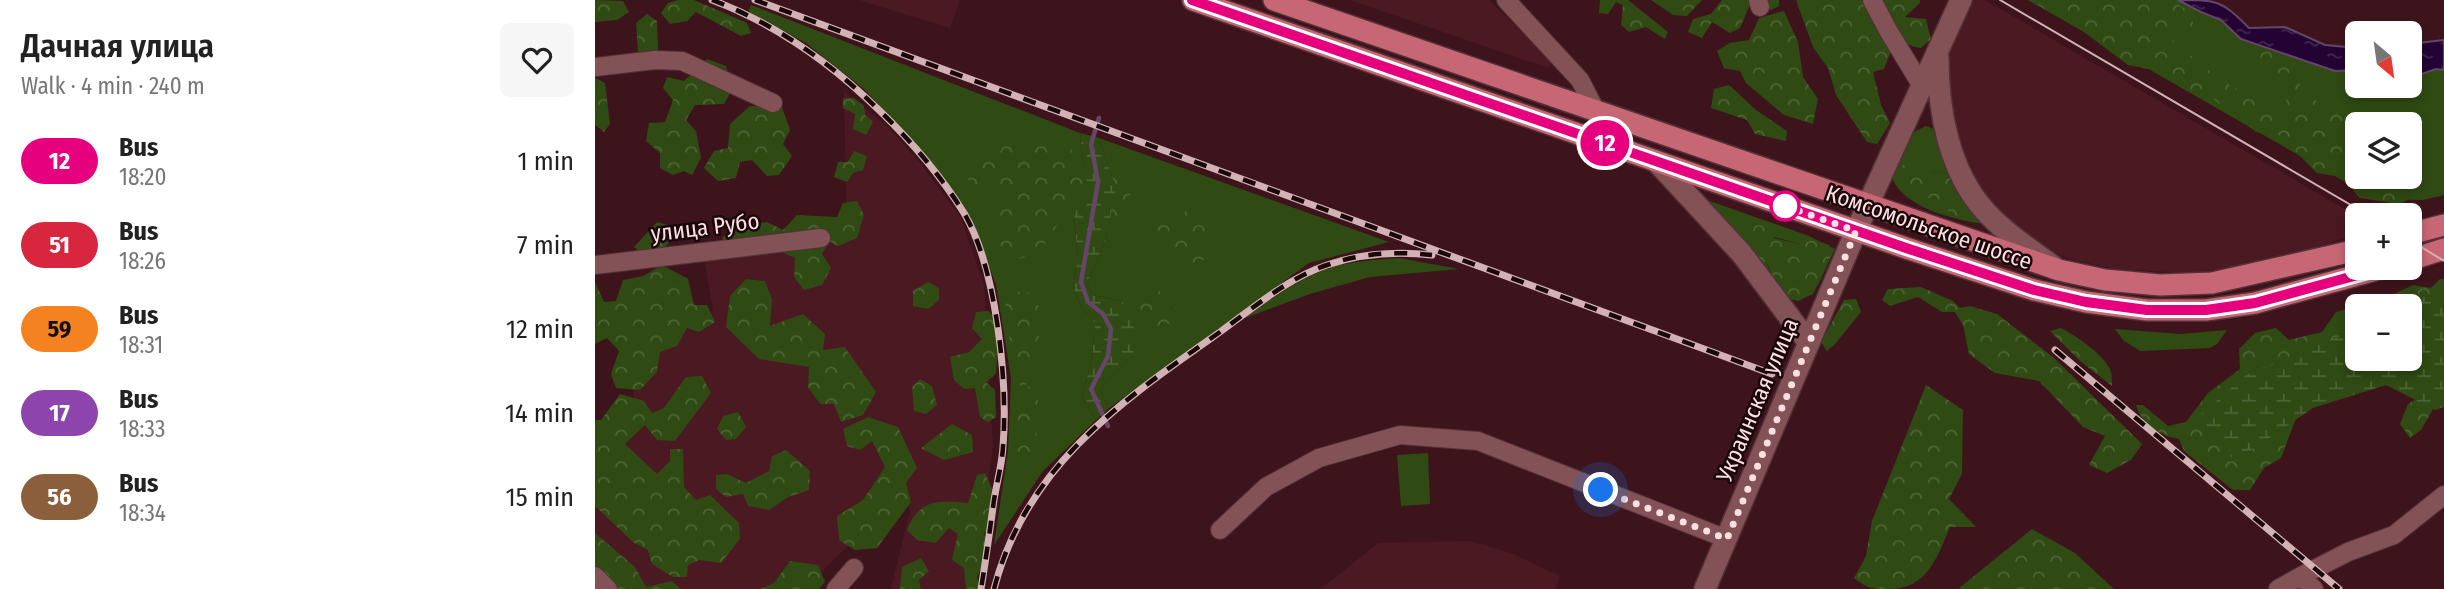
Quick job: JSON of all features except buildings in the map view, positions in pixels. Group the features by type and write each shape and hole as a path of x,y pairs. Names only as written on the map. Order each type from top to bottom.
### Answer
{"main road":[{"name":"Комсомольское шоссе","path":"1192,0 1856,231 2034,290 2086,302 2147,310 2206,310 2255,303 2345,278"},
{"name":"Комсомольское шоссе","path":"1274,0 2059,270 2105,280 2160,285 2212,284 2345,254"},
{"path":"2422,231 2444,225"},
{"path":"2422,256 2444,249"}],"street":[{"path":"1506,0 1580,80 1597,113"},
{"path":"1872,0 1943,119"},
{"name":"Украинская улица","path":"1705,589 1867,205 1961,0"},
{"path":"1938,49 1943,119 1960,173 1984,209 2014,237 2059,270"},
{"path":"595,67 656,60 682,61 773,103"},
{"path":"1908,116 1927,110 1943,119"},
{"path":"1656,160 1741,254 1809,343"},
{"name":"улица Рубо","path":"595,265 821,238"},
{"path":"1220,530 1266,487 1319,458 1400,435 1478,441 1727,539"},
{"path":"2279,589 2308,583 2348,552 2394,535 2444,495"},
{"path":"836,589 854,568"},
{"path":"595,576 608,589"}],"shaded area":[{"path":"859,0 960,0 950,28"},
{"path":"1350,0 1489,0 1552,61 1548,68"},
{"path":"1966,0 1985,0 2345,209 2345,238 2285,257 2238,268 2186,273 2117,269 2068,259 2026,239 1974,187 1952,127 1945,50"},
{"path":"844,91 892,131 961,218 984,285 993,446 974,589 891,589 910,511 901,492 805,589 619,589 595,566 595,463 636,422 629,351 713,311 704,258 847,241"},
{"path":"1471,541 1513,554 1560,576 1555,589 1321,589 1378,543"}],"green space":[{"path":"595,0 623,1 629,12 617,20 595,22"},
{"path":"694,0 747,23 751,33 741,36 696,12 687,21 670,24 661,13 668,3"},
{"path":"1600,0 1628,0 1668,32 1665,39 1646,27 1629,32 1621,25 1623,5 1616,2 1608,14 1599,13"},
{"path":"1651,0 1702,0 1687,16 1673,15"},
{"path":"1722,0 1779,0 1779,6 1771,10 1751,2 1740,28 1730,33 1712,22 1702,38 1688,32 1693,19 1711,14"},
{"path":"1796,0 1863,0 1891,51 1884,69 1873,72 1881,105 1890,123 1877,144 1867,142 1836,95 1828,68 1813,47"},
{"path":"1878,0 1920,0 1905,17 1926,19 1931,39 1921,48 1905,42 1894,30"},
{"path":"2028,0 2178,0 2221,20 2241,39 2335,71 2345,71 2345,98 2422,98 2422,74 2436,69 2444,70 2444,195 2423,200 2375,199 2358,189 2422,189 2422,112 2345,112 2345,182"},
{"path":"2029,0 2097,3 2098,0 2170,0 2194,14 2192,33 2173,37 2176,54 2190,55 2221,80 2279,112 2297,81 2321,106 2378,112 2345,112 2345,181 2341,177 2317,173 2278,134 2256,132 2200,89 2187,91 2154,70 2128,65 2084,32"},
{"path":"751,5 1080,133 1086,185 1074,216 1078,258 1073,286 1081,307 1095,323 1092,358 1082,397 1096,420 1043,471 994,545 1008,451 1011,378 996,284 970,217 932,163 865,90 806,43 748,12"},
{"path":"1784,11 1798,42 1803,77 1818,99 1813,124 1784,115 1746,83 1740,71 1724,68 1717,51 1730,43 1749,40 1759,18"},
{"path":"647,14 657,21 658,50 649,59 638,52 636,23"},
{"path":"2241,42 2285,55 2290,72 2280,78 2242,55"},
{"path":"707,59 726,66 733,88 724,104 695,105 686,120 696,131 701,158 692,175 684,171 673,175 660,168 660,153 646,141 649,123 665,122 673,100 663,88 667,77 684,81"},
{"path":"595,78 605,83 610,124 604,132 595,125"},
{"path":"1729,85 1756,110 1787,131 1786,141 1755,134 1747,120 1711,108 1714,89"},
{"path":"843,98 854,98 864,106 865,115 873,122 866,135 853,129 855,114 843,108"},
{"path":"750,106 782,107 790,130 783,144 792,156 779,175 767,176 752,160 740,162 736,178 718,181 704,168 714,151 728,148 730,124"},
{"path":"1926,126 1937,130 1986,224 1961,220 1933,211 1919,205 1898,188 1892,178 1914,132","holes":["1933,171 1952,175 1957,197 1955,217 1932,196"]},
{"path":"1080,133 1099,138 1116,188 1106,239 1087,283 1093,295 1122,301 1134,321 1133,356 1100,389 1108,409 1096,420 1082,397 1092,358 1095,323 1081,307 1073,286 1078,258 1074,216 1086,185"},
{"path":"1099,138 1389,242 1309,263 1108,409 1100,389 1133,356 1122,301 1093,295 1087,283 1106,239 1116,188"},
{"path":"1010,139 1065,141 1089,173 1084,205 1057,209 1058,224 1039,253 1018,259 999,244 1003,229 985,210 998,202 999,191 977,187 966,178 975,162 996,156"},
{"path":"854,151 867,156 863,170 853,173 847,182 834,177 838,162 848,162"},
{"path":"1913,158 1933,171 1952,175 1961,191 1957,197 1972,207 1968,218 1955,217 1932,197 1925,199 1903,182 1902,166"},
{"path":"1127,170 1137,179 1112,237 1103,232 1108,178"},
{"path":"2352,189 2421,189 2421,192 2402,203 2360,198"},
{"path":"1707,200 1809,236 1835,249 1813,294 1798,301 1789,299 1710,207","holes":["1774,237 1800,244 1822,275 1818,282 1772,279 1767,263"]},
{"path":"857,201 864,215 857,238 838,246 829,241 822,254 831,268 822,285 804,290 794,277 795,258 782,252 777,240 767,255 731,253 722,238 735,226 767,222 783,230 797,215 837,217 843,203"},
{"path":"1192,204 1208,209 1205,259 1181,271 1171,261 1170,246 1155,237 1163,216 1181,216"},
{"path":"657,222 671,226 674,236 660,254 645,256 634,247"},
{"path":"1763,223 1774,238 1800,244 1813,240 1829,245 1832,254 1821,279 1806,296 1788,297 1784,286 1773,279 1767,263 1758,260 1751,241 1754,226"},
{"path":"1399,258 1459,269 1370,277 1310,294 1245,318 1313,274 1352,263"},
{"path":"662,265 688,279 694,305 707,305 715,322 699,332 687,328 677,346 660,352 657,372 640,390 616,388 611,374 619,351 607,338 595,344 595,282 604,302 616,301 623,280 643,276"},
{"path":"746,279 765,281 772,299 770,326 803,314 825,334 823,350 845,347 876,392 863,415 841,422 834,404 820,404 808,387 809,367 759,359 726,327 730,296"},
{"path":"2440,279 2444,279 2444,304 2422,305 2422,294 2394,294 2413,285 2431,288"},
{"path":"928,282 939,288 939,300 928,309 913,306 913,291"},
{"path":"1921,287 1953,301 1960,308 1970,306 1997,314 2054,358 2142,444 2131,460 2107,473 2089,465 2105,436 2083,427 2039,381 1995,373 1969,354 1963,325 1955,312 1942,312 1918,297 1890,306 1882,300 1888,289"},
{"path":"1027,291 1045,314 1026,385 1038,394 1036,453 1023,458 1013,447 1014,397 1021,387 1013,371 1004,293"},
{"path":"1162,291 1176,307 1171,323 1151,328 1132,294"},
{"path":"2422,298 2444,300 2444,407 2435,410 2386,385 2313,408 2236,461 2192,422 2246,375 2345,334 2345,371 2422,371"},
{"path":"1856,299 1861,312 1827,351 1821,342 1844,300"},
{"path":"2345,309 2345,354 2299,410 2281,458 2264,468 2250,490 2233,490 2184,451 2179,439 2165,435 2142,418 2136,405 2143,405 2168,426 2186,422 2208,393 2240,369 2239,349 2255,333 2276,328 2289,340 2322,332 2336,312"},
{"path":"988,311 997,319 999,331 996,374 986,382 995,390 996,417 988,422 980,417 975,388 964,389 954,380 950,357 969,352 982,339 972,328 976,312"},
{"path":"2061,328 2101,357 2111,371 2112,386 2080,361 2050,331"},
{"path":"2115,329 2181,334 2227,330 2217,344 2210,348 2140,351 2123,340"},
{"path":"702,376 711,393 675,441 657,440 645,425 625,444 657,474 670,461 670,449 683,449 684,487 696,500 710,495 739,523 740,539 721,563 699,560 688,565 687,577 673,577 652,564 648,550 634,543 595,506 595,420 601,420 620,394 644,401 652,413 664,408 686,377"},
{"path":"920,379 932,386 937,405 926,414 914,411 912,387"},
{"path":"1926,385 1963,410 1962,474 1949,499 1976,527 1950,527 1929,570 1913,584 1902,588 1870,588 1854,578 1866,556 1872,521"},
{"path":"2437,386 2439,399 2421,430 2410,438 2400,424 2408,404"},
{"path":"738,412 746,427 736,439 726,440 717,429 723,416"},
{"path":"868,417 898,427 917,468 906,483 911,502 877,548 855,550 839,540 837,516 863,500 885,467 872,441 860,450 847,446 843,429"},
{"path":"952,424 972,435 973,452 944,460 921,448"},
{"path":"786,450 810,471 809,490 788,497 769,510 748,506 743,494 726,497 716,489 716,475 727,474 746,483 769,471 772,456"},
{"path":"1428,453 1430,504 1401,506 1397,455"},
{"path":"985,473 996,504 994,518 984,534 990,550 977,577 980,589 966,589 964,568 952,560 958,534 949,528 936,543 917,540 907,530 924,507 939,502 968,503 977,475"},
{"path":"2032,529 2075,553 2114,589 1958,589"},
{"path":"595,533 635,567 646,587 672,581 681,589 613,589 595,578"},
{"path":"921,558 929,571 919,580 921,589 900,589 902,567"},
{"path":"790,561 818,565 825,582 819,589 760,589 774,583"}],"water":[{"path":"2178,0 2211,1 2225,7 2249,28 2285,27 2325,45 2345,47 2345,71 2335,71 2241,39 2221,20"},
{"path":"2444,40 2444,70 2436,69 2422,74 2422,43"}],"waterway":[{"path":"1099,118 1091,144 1098,182 1081,282 1088,302 1103,314 1111,329 1108,356 1091,389 1108,426"}],"tram line":[{"path":"2000,0 2347,203"},
{"path":"2422,247 2444,261"}],"railway":[{"path":"712,0 758,21 802,46 861,93 903,134 935,172 964,213 975,237 992,295 1004,391 1002,453 981,589"},
{"path":"755,0 1772,374"},
{"path":"994,589 1009,545 1029,506 1054,471 1082,440 1148,384 1271,294 1313,271 1340,261 1366,256 1392,253 1432,255"},
{"path":"2055,350 2339,589"}],"bus line":[{"name":"12","path":"1192,0 2034,290 2086,302 2147,310 2206,310 2255,303 2345,279"}],"route":[{"path":"1601,490 1727,539 1856,231 1785,206"}]}
